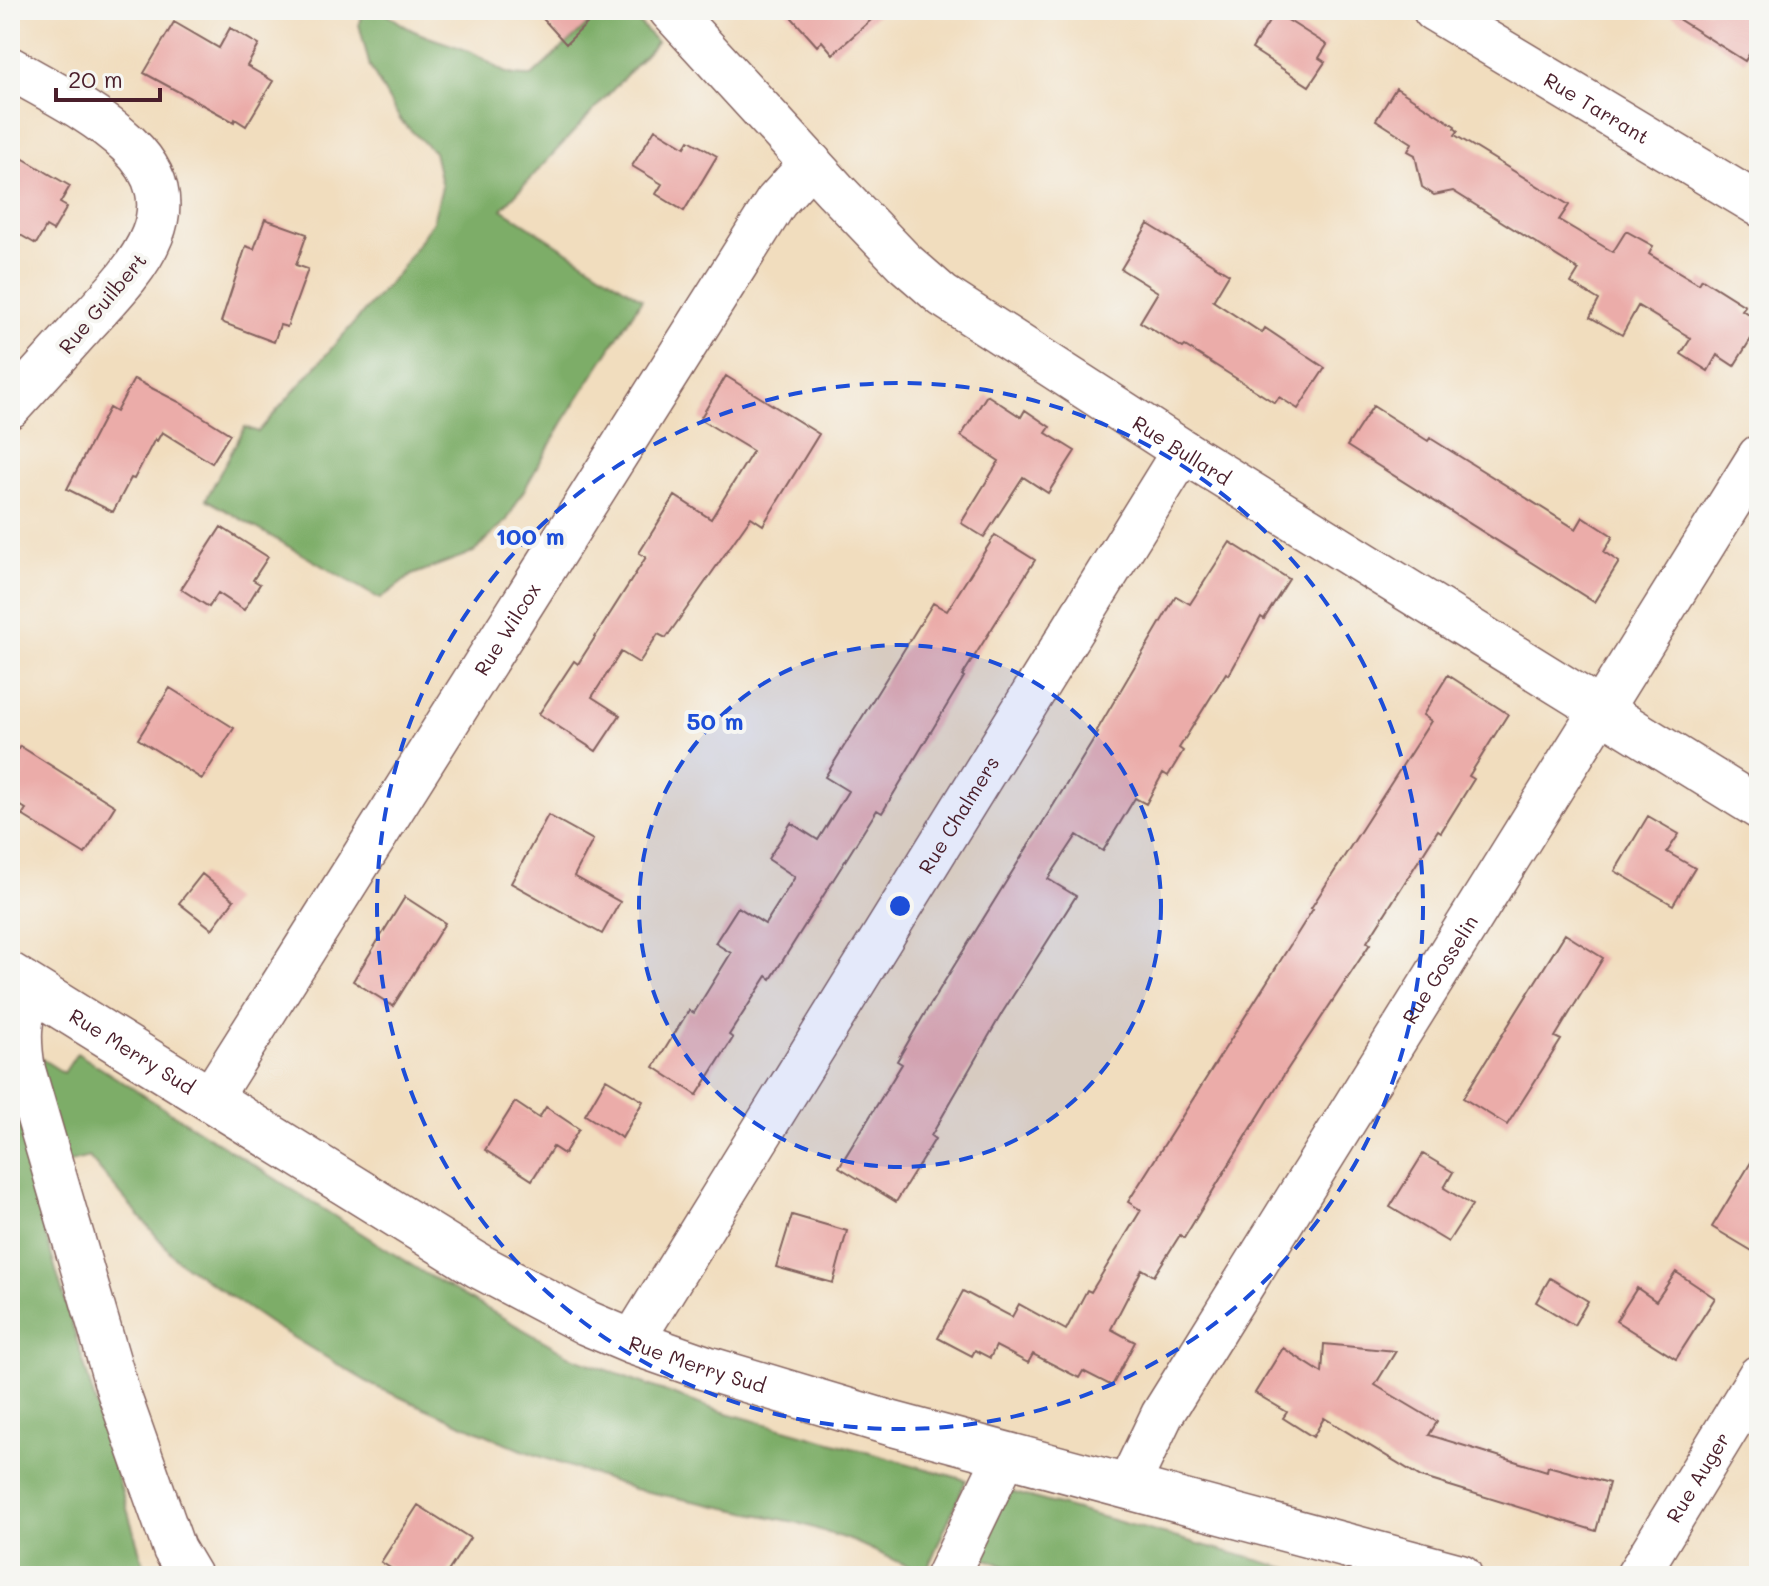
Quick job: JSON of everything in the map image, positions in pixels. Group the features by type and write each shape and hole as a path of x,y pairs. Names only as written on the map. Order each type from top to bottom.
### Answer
{"main road":[{"name":"Rue Merry Sud","path":"21,982 479,1266 540,1299 632,1342 789,1394 1460,1576"}],"street":[{"name":"Rue Bullard","path":"670,10 904,262 943,296 1183,451 1759,808"},
{"name":"Rue Tarrant","path":"1434,10 1759,205"},
{"name":"Rue Guilbert","path":"10,68 104,122 131,146 145,164 157,202 156,223 146,252 130,276 10,407"},
{"name":"Rue Wilcox","path":"210,1099 776,202 811,163"},
{"name":"Rue Chalmers","path":"632,1342 1183,451"},
{"name":"Rue Gosselin","path":"1128,1486 1162,1415 1759,456"},
{"path":"21,982 23,1010 19,1040 24,1070 118,1391 174,1549 190,1576"},
{"name":"Rue Auger","path":"1637,1576 1759,1376"},
{"path":"947,1576 1006,1454"}],"green space":[{"path":"365,10 385,13 417,32 469,51 503,72 520,76 532,76 603,10 627,10 657,42 502,209 642,299 563,422 507,520 474,552 412,575 380,599 206,499 245,427 258,432 399,272 433,221 442,187 434,152 401,121 370,67 359,24"},
{"path":"10,1039 64,1073 77,1053 424,1273 574,1358 713,1409 966,1480 925,1574 855,1542 799,1523 634,1489 522,1450 374,1386 269,1323 176,1259 89,1157 27,1173 147,1576 10,1576"},
{"path":"1008,1491 1315,1576 1028,1576 977,1555"}],"building":[{"path":"535,10 601,10 566,44"},
{"path":"785,10 882,10 833,54 822,41 817,46"},
{"path":"1664,10 1746,10 1759,18 1759,38 1745,61"},
{"path":"1275,12 1327,45 1319,58 1325,62 1309,86 1252,49"},
{"path":"174,22 219,48 230,28 259,45 247,66 273,81 246,126 144,73"},
{"path":"1396,88 1455,126 1458,131 1455,135 1569,205 1559,220 1613,252 1626,231 1653,246 1649,254 1699,284 1702,279 1745,306 1742,310 1759,321 1759,326 1734,366 1717,355 1708,371 1681,354 1691,338 1638,306 1622,335 1590,317 1599,300 1571,283 1579,270 1453,191 1434,195 1422,187 1415,155 1408,151 1412,143 1376,120"},
{"path":"655,129 685,147 689,140 717,156 684,211 656,194 662,184 632,166"},
{"path":"10,151 70,186 60,203 67,207 53,231 46,227 36,244 10,229"},
{"path":"265,219 307,234 296,265 308,269 287,327 280,325 274,342 221,322 246,246 254,249"},
{"path":"1148,224 1229,274 1213,301 1262,333 1265,328 1325,368 1298,409 1279,397 1275,403 1185,346 1183,348 1140,322 1158,292 1121,269"},
{"path":"726,376 819,434 763,525 751,517 666,638 658,634 639,663 621,652 592,697 620,715 596,751 539,714 574,661 578,664 646,557 639,553 675,496 711,519 753,451 700,419"},
{"path":"134,379 179,402 230,434 212,463 162,432 157,441 155,439 134,479 131,478 113,512 67,489 109,408 116,412"},
{"path":"987,395 1021,417 1025,410 1050,427 1046,433 1075,451 1048,493 1023,477 984,537 961,523 999,461 961,436"},
{"path":"1373,406 1576,529 1583,517 1613,536 1604,552 1619,562 1594,602 1347,446"},
{"path":"221,527 268,557 253,580 260,584 244,610 218,593 209,607 181,589"},
{"path":"995,535 1035,560 962,676 882,813 877,810 771,979 767,976 729,1035 733,1038 697,1095 654,1067 689,1010 694,1013 731,953 715,943 738,907 765,924 795,877 768,859 791,823 818,840 848,791 825,777 933,603 947,611"},
{"path":"1230,542 1289,579 1264,619 1261,617 1229,675 1226,673 1179,748 1183,751 1168,776 1163,773 1146,804 1135,798 1103,851 1077,835 1048,879 1076,896 1002,1013 931,1136 935,1139 896,1202 839,1167 902,1064 897,1061 928,1008 1098,733 1176,596 1190,604"},
{"path":"1448,675 1508,714 1469,776 1474,779 1367,942 1370,944 1285,1073 1184,1238 1180,1235 1154,1276 1142,1269 1111,1329 1135,1342 1112,1386 1083,1371 1079,1378 1033,1354 1028,1363 996,1346 990,1358 975,1350 972,1356 938,1338 963,1291 1012,1317 1019,1304 1066,1330 1087,1290 1091,1292 1141,1210 1128,1202 1431,721 1423,715"},
{"path":"170,688 234,728 202,779 138,739"},
{"path":"20,746 115,806 85,854 22,815 26,809 10,799 10,762"},
{"path":"548,815 593,840 574,876 620,902 602,934 511,883"},
{"path":"1648,816 1679,834 1667,852 1695,868 1673,905 1615,871"},
{"path":"202,874 234,900 212,929 179,903"},
{"path":"405,897 445,923 393,1006 353,981"},
{"path":"1565,934 1603,958 1555,1037 1561,1040 1507,1125 1463,1098"},
{"path":"606,1079 643,1101 622,1138 585,1115"},
{"path":"515,1102 539,1118 546,1107 579,1129 564,1154 553,1147 532,1180 485,1150"},
{"path":"1759,1149 1759,1255 1712,1227"},
{"path":"1423,1154 1453,1172 1444,1188 1472,1205 1448,1242 1390,1207"},
{"path":"792,1215 847,1231 833,1283 776,1267"},
{"path":"1676,1272 1715,1298 1676,1359 1616,1321 1637,1288 1656,1301"},
{"path":"1550,1278 1588,1301 1574,1325 1536,1302"},
{"path":"1324,1344 1396,1351 1375,1385 1437,1422 1429,1435 1547,1471 1548,1466 1609,1483 1596,1531 1421,1477 1324,1418 1313,1437 1283,1418 1287,1412 1255,1393 1283,1348 1322,1373"},
{"path":"418,1505 470,1538 445,1576 403,1576 381,1562"}]}
